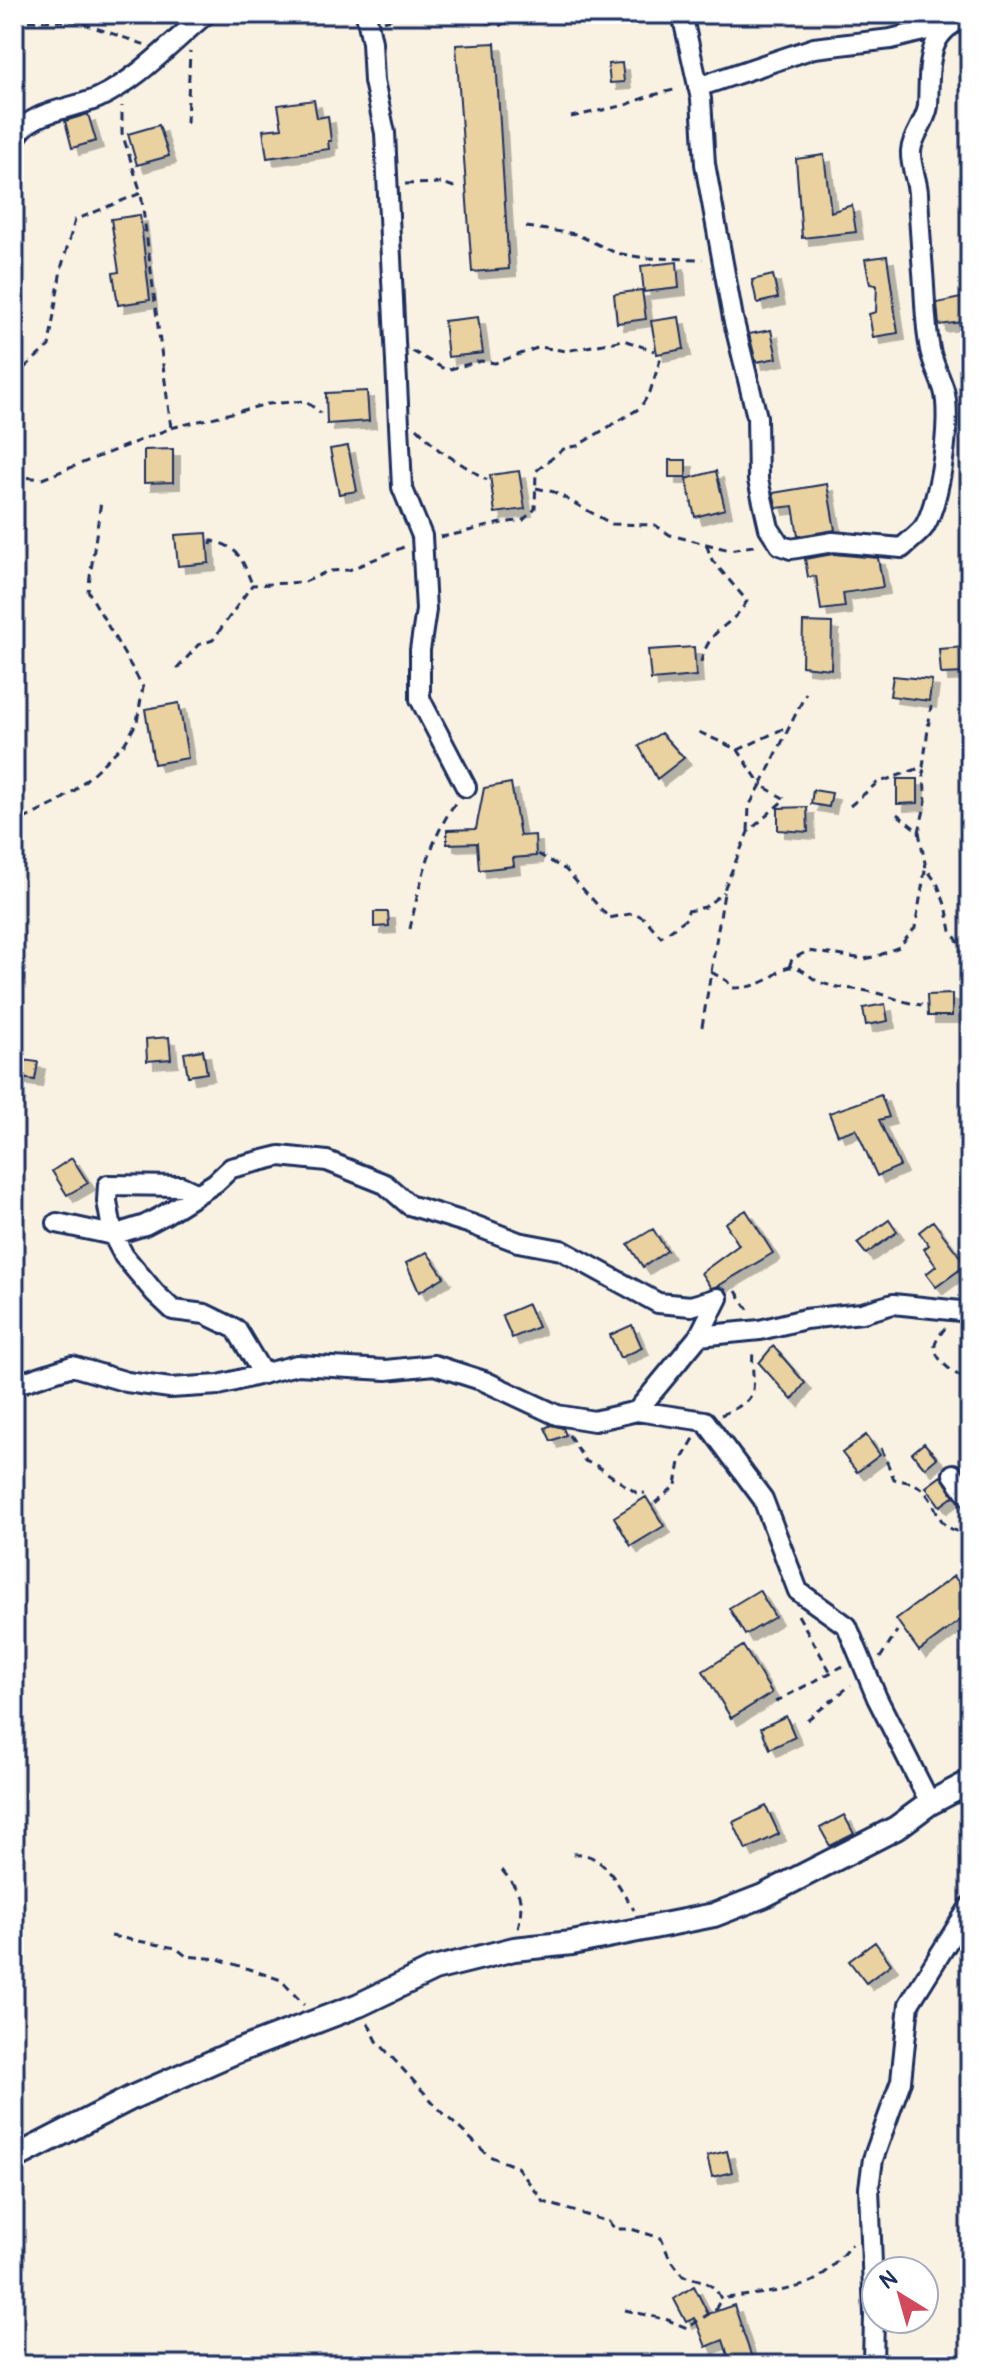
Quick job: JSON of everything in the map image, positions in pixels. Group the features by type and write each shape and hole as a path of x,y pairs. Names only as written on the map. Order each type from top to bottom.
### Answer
{"street":[{"path":"14,142 18,130 39,117 97,99 170,53 206,14"},
{"path":"682,14 698,87 705,164 733,318 757,417 758,480 769,528 778,542 791,549 833,542 902,548 924,527 935,500 943,454 945,392 931,362 925,322 917,218 918,191 911,150 927,111 929,65 934,42 962,20"},
{"path":"367,19 374,81 385,133 402,487 422,540 426,610 420,650 420,699 466,787"},
{"path":"698,87 814,48 891,39 962,20"},
{"path":"57,1223 113,1235 145,1225 215,1183 231,1168 280,1156 327,1161 385,1184 409,1205 518,1242 561,1250 658,1303 691,1306 718,1298 699,1336 637,1411"},
{"path":"196,1193 181,1186 108,1185 107,1201 113,1235 124,1256 173,1310 205,1314 236,1329 263,1374"},
{"path":"699,1336 754,1330 836,1313 862,1313 893,1304 964,1311"},
{"path":"14,1385 72,1366 127,1382 170,1388 219,1385 297,1365 386,1370 434,1365 484,1381 557,1415 594,1421 637,1411 705,1421 763,1499 798,1591 847,1626 877,1698 930,1803"},
{"path":"953,1474 970,1498"},
{"path":"14,2158 133,2097 235,2052 359,2005 434,1969 514,1949 572,1943 714,1915 763,1896 896,1828 930,1803 970,1782"},
{"path":"873,2365 869,2188 873,2159 901,2081 909,2004 970,1906"}],"path":[{"path":"367,19 407,14"},
{"path":"459,14 499,26 518,14"},
{"path":"14,21 75,21 170,53 191,47 187,123"},
{"path":"571,117 626,105 674,89 698,87"},
{"path":"122,96 122,133 141,193 171,428"},
{"path":"387,179 409,186 458,185"},
{"path":"14,377 49,346 61,269 75,220 141,193"},
{"path":"526,227 576,234 616,253 645,258 723,261"},
{"path":"394,345 415,352 446,370 481,361 495,363 540,347 566,351 624,340 654,351"},
{"path":"252,585 305,582 328,571 349,570 422,540 465,534 499,522 522,521 535,509 536,471 565,448 577,446 640,408 650,392 662,354"},
{"path":"14,476 42,479 171,428 268,404 305,401 321,413"},
{"path":"397,415 413,423 439,450 487,480"},
{"path":"536,488 554,492 612,524 655,525 670,535 730,550 778,542"},
{"path":"14,830 22,820 75,790 125,743 137,722 143,687 88,591 101,501"},
{"path":"211,545 212,541 230,545 242,559 252,585"},
{"path":"701,662 712,634 740,614 747,601 712,560 706,544"},
{"path":"177,669 198,645 213,640 252,585"},
{"path":"702,1027 725,892 748,832 749,806 806,693"},
{"path":"931,706 923,767 926,801 919,832 926,865 938,885 951,931 970,959"},
{"path":"738,750 790,725"},
{"path":"699,732 738,750 761,785 785,799 748,832"},
{"path":"850,806 877,783 923,767"},
{"path":"410,929 434,844 445,818 466,787"},
{"path":"897,814 919,832"},
{"path":"538,854 566,870 609,918 635,913 661,937 687,918 688,911 705,907 725,892"},
{"path":"789,967 792,959 808,951 865,959 899,947 915,928 926,865"},
{"path":"711,972 727,981 732,988 741,988 754,986 789,967 801,969 826,984 874,992 904,1003 922,1005"},
{"path":"958,1009 970,1011"},
{"path":"655,1503 676,1485 680,1462 705,1421 743,1405 752,1397 755,1385 752,1371 754,1330 750,1312 735,1290 727,1287"},
{"path":"964,1311 945,1327 935,1345 937,1354 956,1375 970,1381"},
{"path":"557,1415 585,1461 638,1494 645,1493"},
{"path":"881,1448 894,1479 916,1484 924,1491 945,1526 970,1533"},
{"path":"794,1608 830,1671"},
{"path":"807,1720 861,1678 881,1657 897,1631"},
{"path":"775,1702 837,1667 851,1664 866,1670"},
{"path":"573,1854 600,1860 648,1929"},
{"path":"502,1870 518,1890 523,1906 514,1949"},
{"path":"111,1936 176,1948 186,1956 218,1959 281,1980 302,2001 315,2021"},
{"path":"359,2005 377,2041 402,2069 489,2156 517,2167 544,2202 609,2222 615,2229 631,2229 661,2238 669,2257 683,2276 716,2288 721,2299"},
{"path":"721,2299 768,2293 815,2280 869,2227"},
{"path":"625,2310 687,2328 715,2310 721,2299"}],"building":[{"path":"495,43 509,269 472,272 456,45"},
{"path":"622,63 624,82 610,83 608,64"},
{"path":"314,100 317,118 328,116 329,149 267,158 263,130 282,128 278,105"},
{"path":"88,114 96,141 72,148 65,121"},
{"path":"159,125 169,156 137,165 128,134"},
{"path":"824,155 831,212 852,205 856,232 802,238 796,159"},
{"path":"140,215 150,300 118,305 113,273 119,272 111,219"},
{"path":"887,256 898,333 873,337 869,314 876,312 877,285 870,284 865,259"},
{"path":"677,262 679,288 644,292 641,266"},
{"path":"773,275 778,298 757,303 752,280"},
{"path":"642,290 646,319 617,323 614,294"},
{"path":"970,296 970,321 939,325 937,303"},
{"path":"478,317 483,353 448,357 444,321"},
{"path":"679,317 684,349 657,354 651,321"},
{"path":"771,330 777,358 756,362 749,334"},
{"path":"367,391 369,421 327,424 326,393"},
{"path":"348,446 357,491 339,494 330,449"},
{"path":"173,449 173,482 144,483 144,450"},
{"path":"669,460 686,460 686,477 669,477"},
{"path":"519,471 525,509 495,513 490,475"},
{"path":"716,471 725,509 695,517 686,479"},
{"path":"827,484 835,530 798,536 793,506 777,508 773,493"},
{"path":"207,533 209,563 178,566 175,535"},
{"path":"833,554 878,558 883,587 843,593 845,607 821,610 816,576 808,577 805,559"},
{"path":"803,622 832,623 831,669 802,666"},
{"path":"694,647 696,676 651,680 648,650"},
{"path":"965,647 966,673 941,674 939,649"},
{"path":"893,676 932,680 929,701 890,696"},
{"path":"179,703 188,758 154,764 145,709"},
{"path":"661,733 684,758 657,779 639,746"},
{"path":"897,779 918,779 918,803 897,804"},
{"path":"511,783 520,836 535,835 536,856 513,858 514,866 479,870 477,843 447,844 447,830 476,829 484,788"},
{"path":"813,790 832,793 829,807 811,804"},
{"path":"807,807 808,832 778,830 778,808"},
{"path":"374,912 388,912 389,926 374,927"},
{"path":"952,994 952,1016 928,1016 927,995"},
{"path":"885,1004 888,1021 866,1025 863,1008"},
{"path":"169,1037 171,1059 147,1061 146,1039"},
{"path":"203,1050 207,1073 188,1076 184,1053"},
{"path":"14,1059 38,1062 35,1080 14,1077"},
{"path":"881,1095 889,1117 879,1120 900,1166 877,1176 856,1129 838,1135 829,1113"},
{"path":"72,1158 88,1183 67,1195 52,1171"},
{"path":"746,1210 773,1253 711,1288 701,1273 739,1245 725,1223"},
{"path":"889,1220 897,1232 866,1254 857,1243"},
{"path":"933,1221 966,1265 936,1287 926,1274 936,1266 924,1249 929,1245 919,1232"},
{"path":"653,1229 667,1251 643,1267 628,1244"},
{"path":"427,1252 444,1277 419,1292 406,1263"},
{"path":"528,1304 538,1327 512,1338 502,1315"},
{"path":"632,1325 642,1348 620,1358 610,1335"},
{"path":"773,1346 805,1383 792,1400 759,1363"},
{"path":"551,1425 563,1428 566,1435 551,1441 545,1428"},
{"path":"866,1435 880,1455 857,1472 842,1453"},
{"path":"924,1443 937,1458 925,1468 912,1453"},
{"path":"941,1476 954,1496 940,1506 926,1487"},
{"path":"646,1497 664,1526 631,1546 614,1517"},
{"path":"954,1576 970,1599 970,1613 919,1651 896,1619"},
{"path":"759,1590 775,1617 745,1635 729,1608"},
{"path":"743,1646 772,1693 731,1718 703,1671"},
{"path":"786,1716 795,1737 770,1749 761,1728"},
{"path":"766,1806 779,1834 746,1850 733,1822"},
{"path":"844,1815 854,1834 830,1846 820,1828"},
{"path":"875,1942 891,1964 866,1983 849,1961"},
{"path":"727,2151 732,2172 712,2177 707,2156"},
{"path":"694,2286 708,2314 734,2305 752,2358 731,2365 723,2340 706,2347 695,2318 686,2322 674,2299"}]}
